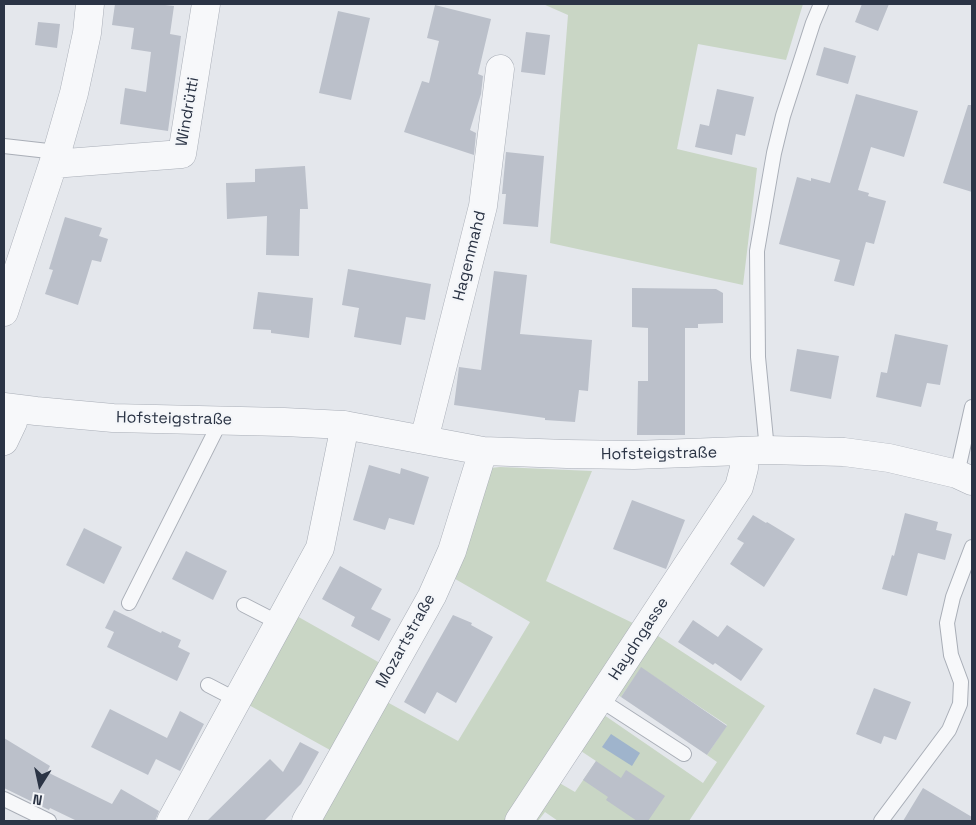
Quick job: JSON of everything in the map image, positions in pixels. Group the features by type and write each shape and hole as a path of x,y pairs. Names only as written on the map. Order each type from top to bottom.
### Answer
{"street":[{"path":"4,312 13,258 55,158 74,93 87,33 90,4"},
{"name":"Windrütti","path":"55,158 182,154 206,4"},
{"name":"Hagenmahd","path":"424,440 483,206 500,69"},
{"path":"4,441 13,422 10,408"},
{"name":"Hofsteigstraße","path":"10,408 113,418 284,422 344,426 482,451 625,455 755,451 844,452 880,456 965,477"},
{"path":"171,821 320,548 344,426"},
{"name":"Mozartstraße","path":"306,821 436,587 452,551 482,451"},
{"name":"Haydngasse","path":"519,821 738,487 744,468 755,451"}],"lane":[{"path":"755,451 758,357 757,251 774,153 783,116 821,4"},
{"path":"4,146 55,158"},
{"path":"965,477 972,407"},
{"path":"129,603 221,420"},
{"path":"881,821 949,730 960,704 961,682 952,655 947,623 953,597 972,547"},
{"path":"244,605 279,623"},
{"path":"208,685 237,700"},
{"path":"599,699 684,754"},
{"path":"4,799 50,821"}],"green space":[{"path":"543,4 803,4 786,60 698,44 677,149 757,168 743,285 550,243 568,15"},
{"path":"491,468 592,471 546,581 639,626 509,821 319,821 387,702 458,741 530,622 450,576"},
{"path":"295,615 380,663 330,750 247,704"},
{"path":"655,634 765,706 689,821 558,821 545,812 538,821 531,821 556,781 575,792 596,761 581,751 604,715 703,783 717,762 707,755 727,725 641,668 621,697 617,694"}],"water":[{"path":"611,734 640,753 632,766 602,747"}],"building":[{"path":"115,4 174,6 170,34 181,36 168,131 120,124 125,88 146,92 151,52 131,49 134,28 112,25"},
{"path":"862,4 889,4 878,31 855,22"},
{"path":"435,5 491,19 478,74 483,76 481,94 470,130 476,133 474,155 404,132 422,81 429,83 439,41 427,38"},
{"path":"338,11 370,18 351,100 319,93"},
{"path":"38,22 60,24 57,48 35,45"},
{"path":"526,32 550,35 545,75 521,72"},
{"path":"824,47 856,56 848,84 816,75"},
{"path":"717,89 754,97 745,136 736,134 732,155 695,147 700,124 709,126"},
{"path":"856,94 918,111 904,157 871,147 858,190 869,193 868,196 886,201 874,244 866,242 854,286 834,281 840,260 779,244 797,177 811,181 811,178 830,183"},
{"path":"968,105 972,105 972,192 943,183"},
{"path":"506,152 544,156 538,227 503,224 506,194 502,194"},
{"path":"305,166 308,209 300,209 299,256 266,255 267,216 227,219 226,183 255,182 255,169"},
{"path":"65,217 102,228 99,236 108,239 101,262 92,260 78,305 45,294 53,270 49,269"},
{"path":"348,269 431,284 425,320 406,317 401,345 354,337 359,308 342,305"},
{"path":"494,271 527,275 520,334 592,340 588,391 579,390 575,422 545,420 545,418 454,405 459,367 481,370"},
{"path":"632,288 716,289 723,293 723,323 698,324 698,328 685,328 685,435 637,435 638,381 648,381 648,328 632,327"},
{"path":"258,292 313,298 309,338 271,333 271,330 253,329"},
{"path":"895,334 948,345 940,385 927,383 921,407 876,397 881,372 887,373"},
{"path":"797,349 839,356 831,399 790,391"},
{"path":"369,465 400,474 401,468 429,477 414,525 389,518 385,530 353,520"},
{"path":"632,500 685,520 666,569 613,549"},
{"path":"905,513 938,522 936,530 952,534 945,560 918,553 907,596 882,589 892,555 894,556"},
{"path":"753,515 795,539 764,587 730,564 744,543 737,539"},
{"path":"84,528 122,547 104,584 66,565"},
{"path":"186,551 227,571 213,600 172,579"},
{"path":"340,566 382,589 371,609 391,619 379,641 351,626 355,617 322,599"},
{"path":"114,610 161,633 162,631 181,640 178,647 190,653 177,681 107,647 114,632 105,628"},
{"path":"453,615 472,623 471,625 493,637 456,703 437,692 425,714 404,702"},
{"path":"693,620 718,637 727,625 763,649 741,681 715,663 713,665 678,642"},
{"path":"641,667 727,726 707,755 621,697"},
{"path":"874,688 911,702 896,740 884,736 881,744 856,734"},
{"path":"110,709 167,738 180,711 204,724 180,771 156,759 148,775 91,747"},
{"path":"4,738 50,766 47,772 112,804 121,789 159,811 155,821 77,821 50,808 49,810 4,788"},
{"path":"300,742 319,752 301,784 264,821 207,821 270,759 283,772"},
{"path":"596,761 621,778 626,770 665,796 648,821 637,821 606,800 608,797 583,780"},
{"path":"923,788 972,817 972,821 903,821"}]}
